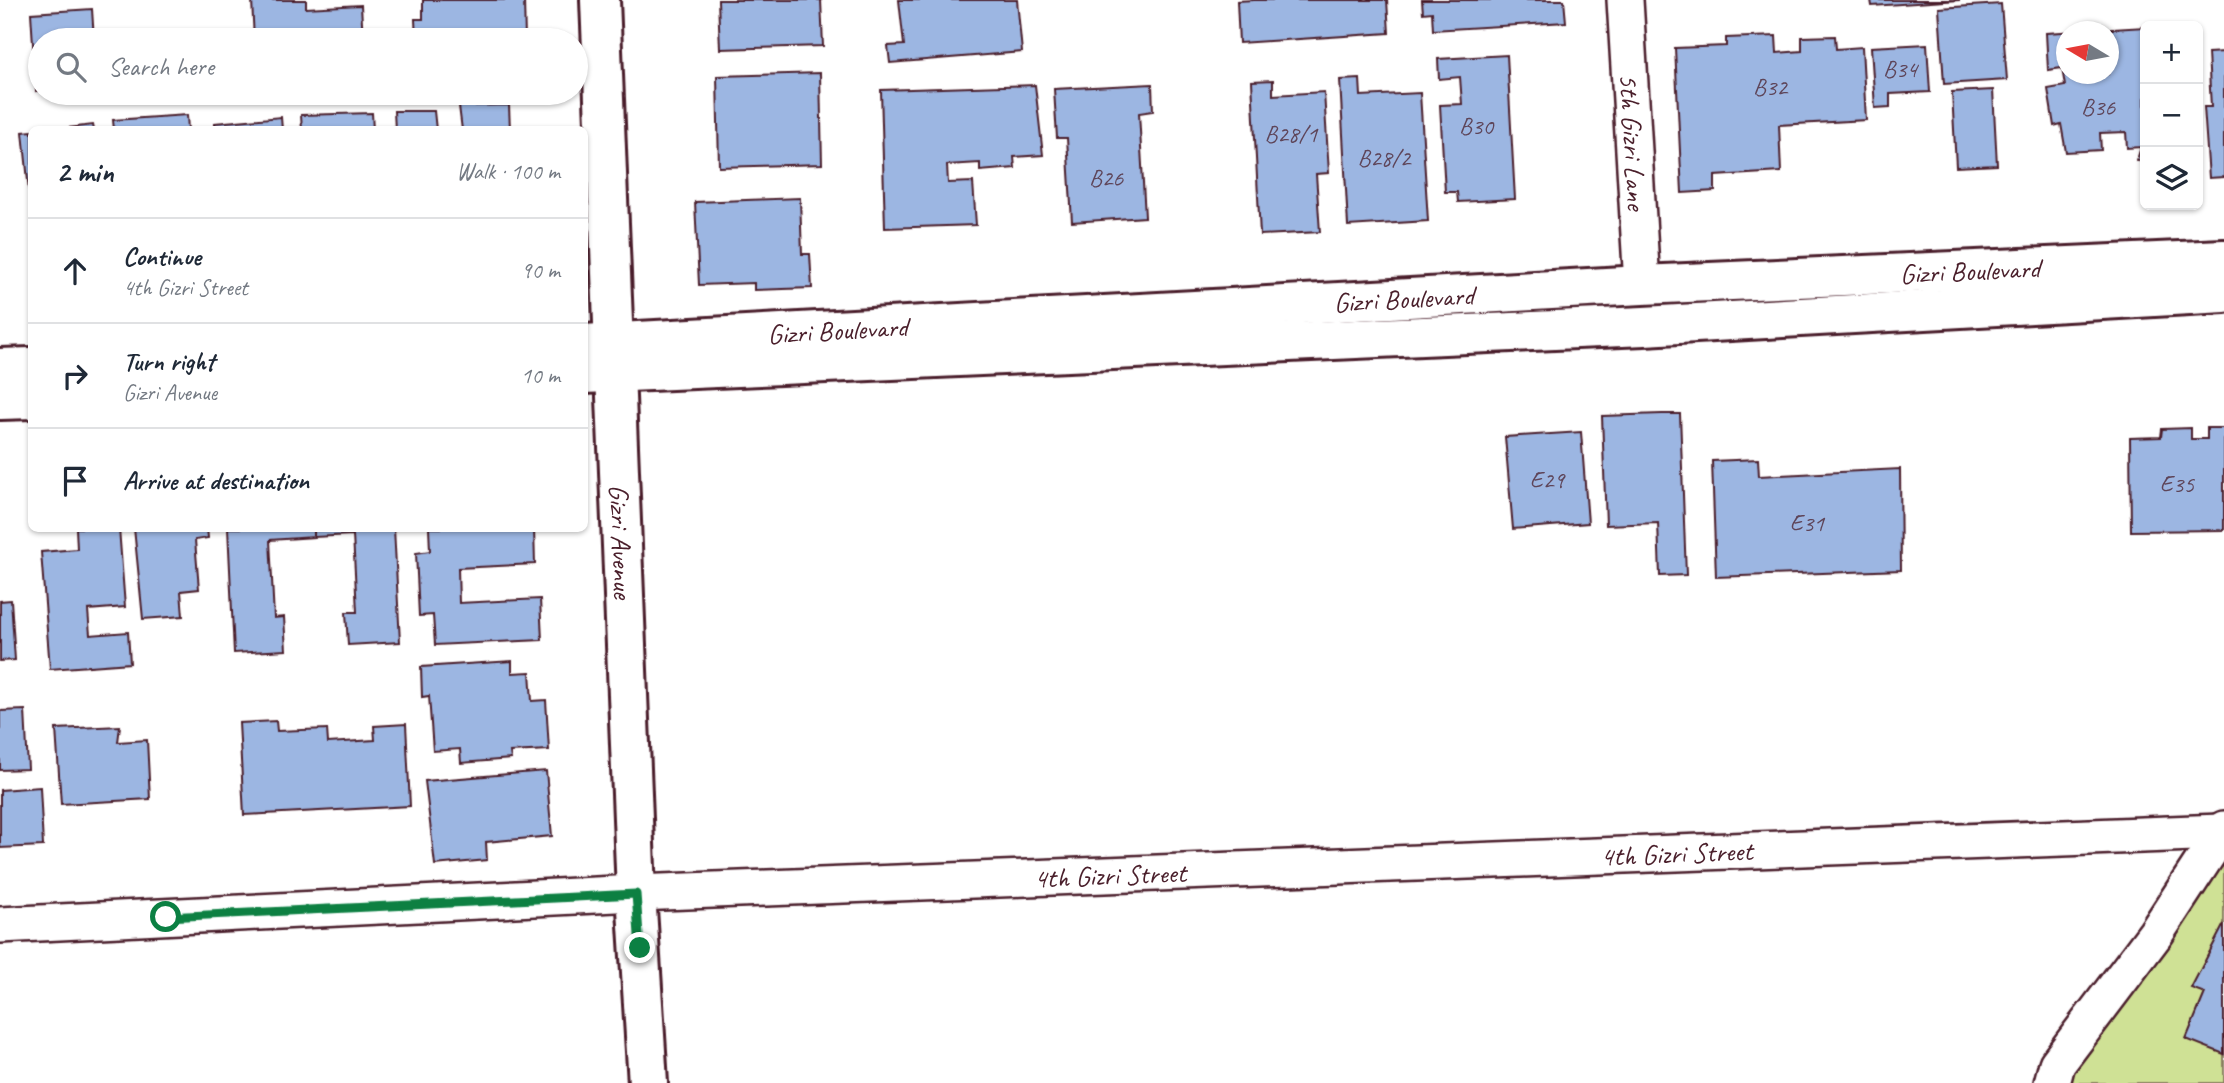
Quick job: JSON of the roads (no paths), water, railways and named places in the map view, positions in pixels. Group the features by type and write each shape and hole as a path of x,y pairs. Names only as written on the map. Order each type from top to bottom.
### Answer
{"main road":[{"name":"Gizri Avenue","path":"600,0 600,358 648,1083"},
{"name":"Gizri Boulevard","path":"600,358 1642,285 2224,259"},
{"name":"Gizri Boulevard","path":"600,358 1630,327 2224,293"},
{"path":"0,368 28,367"},
{"path":"0,400 28,399"}],"street":[{"name":"5th Gizri Lane","path":"1625,0 1642,285"},
{"name":"4th Gizri Street","path":"0,925 636,894 2223,831"},
{"path":"2052,1083 2057,1064 2156,933 2223,831"}]}
